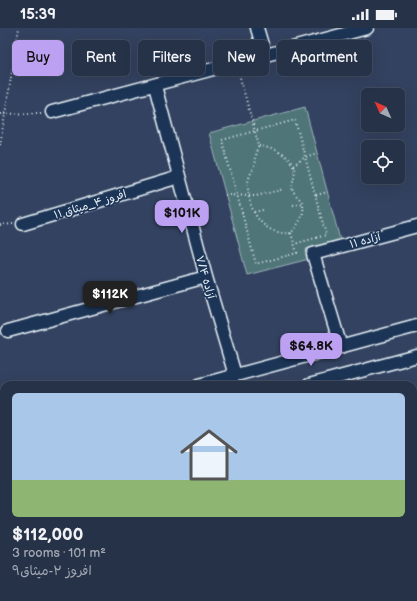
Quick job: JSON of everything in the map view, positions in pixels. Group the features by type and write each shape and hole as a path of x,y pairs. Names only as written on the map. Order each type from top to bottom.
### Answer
{"street":[{"path":"257,28 261,40"},
{"path":"269,54 367,28"},
{"path":"52,112 213,70"},
{"name":"آزاده ۷/۴","path":"155,86 206,277 235,375"},
{"name":"افروز ۴_میثاق ۱۱","path":"23,224 179,177"},
{"name":"آزاده ۱۱","path":"340,347 313,254 417,226"},
{"path":"8,331 206,277"},
{"path":"213,381 417,326"},
{"path":"324,381 417,356"}],"path":[{"path":"0,145 19,28"},
{"path":"240,76 259,146 254,154 254,166 247,183 254,212 261,224 268,229 282,234 291,233 300,221 304,208 294,193 292,187 295,170 292,163 276,151 268,146 259,146"},
{"path":"0,114 52,112"},
{"path":"291,233 296,253 256,264 222,140 295,120 326,235 294,244"},
{"path":"293,166 305,157 317,153"},
{"path":"225,195 249,196 284,189"},
{"path":"316,195 328,192"},
{"path":"292,205 302,203"},
{"path":"254,212 263,210"}],"green space":[{"path":"305,107 340,240 306,249 309,259 247,275 209,133"}]}
